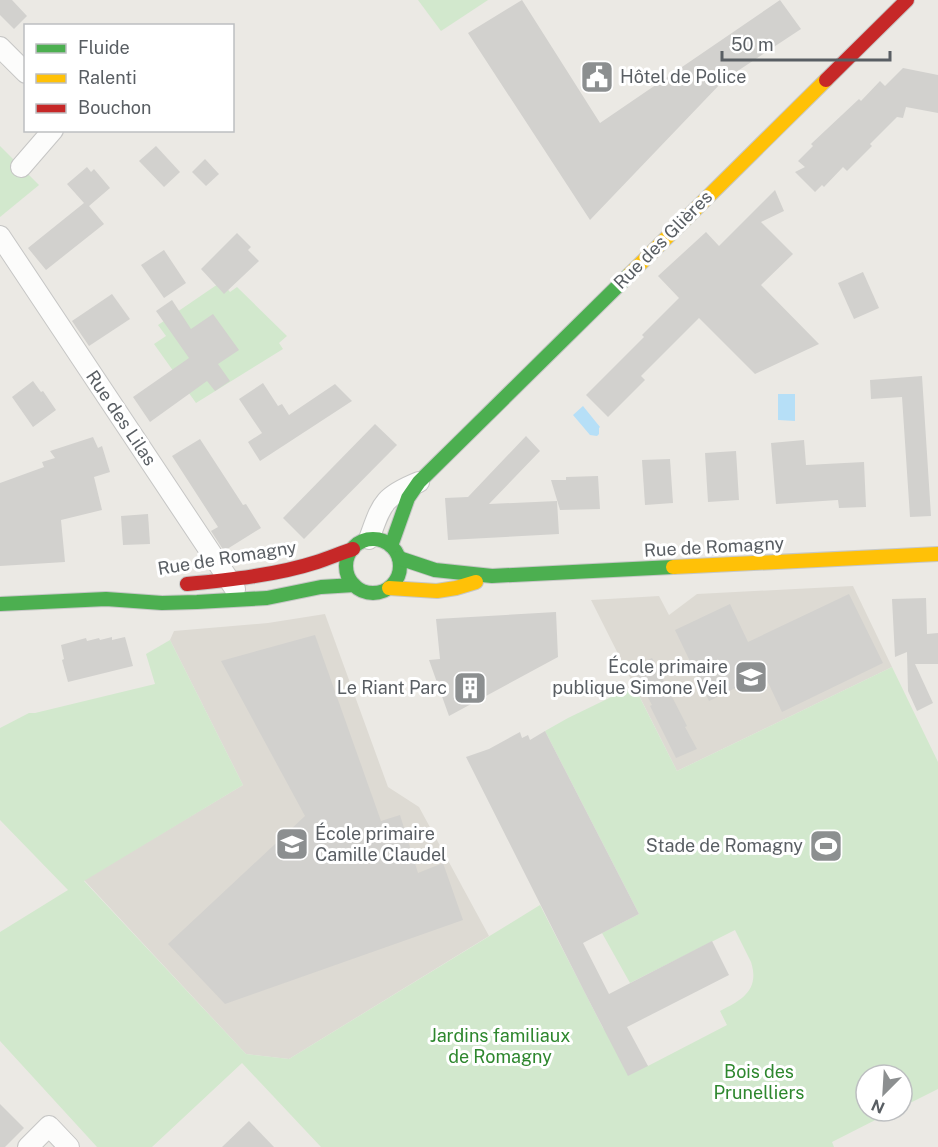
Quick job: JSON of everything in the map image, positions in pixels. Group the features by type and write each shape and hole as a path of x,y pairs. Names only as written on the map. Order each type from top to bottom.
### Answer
{"street":[{"name":"Rue des Glières","path":"391,546 408,498 419,482 907,0"},
{"path":"0,47 24,71"},
{"path":"21,167 51,132"},
{"name":"Rue des Lilas","path":"0,236 242,600"},
{"name":"Rue des Glières","path":"361,544 386,501 401,489 419,482"},
{"path":"381,540 391,546 399,558 400,573 395,583 377,593 370,593 354,585 346,567 348,555 361,544 381,540"},
{"name":"Rue de Romagny","path":"170,585 229,580 299,567 318,562 361,544"},
{"name":"Rue de Romagny","path":"399,558 435,570 492,576 938,554"},
{"name":"Rue de Romagny","path":"389,588 424,591 449,590 492,576"},
{"name":"Rue de Romagny","path":"0,604 106,599 162,603 242,600 321,587 354,585"},
{"name":"Rue de Romagny","path":"106,599 146,589"},
{"path":"28,1147 49,1126 69,1147"}],"shaded area":[{"name":"École primaire publique Simone Veil","path":"853,586 892,667 677,771 591,600 659,596 669,615 697,594"},
{"name":"École primaire Camille Claudel","path":"325,614 388,787 419,807 489,936 289,1059 246,1054 84,880 243,785 170,640 174,631 268,623"}],"green space":[{"path":"418,0 488,0 441,31"},
{"path":"0,146 39,185 0,217"},
{"path":"221,282 230,292 237,287 287,336 279,343 283,349 196,403 154,344 166,336 158,325"},
{"path":"170,640 243,785 84,881 246,1054 289,1059 540,905 603,1028 648,1066 727,1025 720,1011 742,998 751,987 753,972 751,962 735,930 630,983 602,933 639,914 545,731 634,686 677,771 892,667 938,762 938,1089 914,1101 914,1063 854,1063 854,1123 869,1123 832,1142 834,1147 321,1147 242,1063 152,1147 97,1147 0,1041 0,932 68,890 0,820 0,728 29,713 155,684 146,654"}],"water":[{"path":"778,394 795,394 795,421 778,420"},
{"path":"583,406 600,427 597,436 590,435 573,415"}],"building":[{"path":"0,0 12,0 27,16 14,29 0,15"},
{"path":"522,0 600,123 780,0 801,29 724,80 590,220 468,33"},
{"path":"903,68 938,75 938,113 906,107 903,118 897,117 847,171 843,167 824,187 822,185 815,192 795,172 805,167 798,161 813,146 811,144 859,99 861,101 880,81 885,86"},
{"path":"156,146 180,172 164,187 139,161"},
{"path":"205,159 219,174 206,186 192,172"},
{"path":"87,167 91,172 94,169 110,188 89,206 104,224 46,270 28,248 84,203 67,184"},
{"path":"775,190 784,211 761,222 793,254 761,285 819,344 755,374 699,318 641,376 645,380 608,417 586,395 679,298 658,276 706,232 719,246"},
{"path":"237,233 251,247 248,250 259,261 224,294 201,269"},
{"path":"164,250 186,283 164,298 141,265"},
{"path":"863,272 879,308 854,319 838,283"},
{"path":"112,294 130,319 89,346 72,321"},
{"path":"172,300 191,329 213,314 239,350 218,364 230,381 215,391 207,381 150,422 133,397 189,358 156,311"},
{"path":"922,376 931,516 910,517 902,397 871,399 870,380"},
{"path":"33,381 56,410 33,427 12,397"},
{"path":"263,383 278,406 282,404 289,415 335,384 352,401 260,461 248,442 262,433 239,399"},
{"path":"375,424 397,445 304,539 283,518"},
{"path":"526,436 540,451 489,504 557,501 559,534 448,540 445,498 468,497"},
{"path":"93,437 98,448 102,446 110,472 94,477 102,510 61,520 65,562 0,566 0,483 44,467 42,462 55,458 50,451"},
{"path":"200,439 243,505 246,504 261,528 224,551 211,531 218,527 172,456"},
{"path":"804,440 806,465 864,462 866,507 839,508 838,500 776,504 771,443"},
{"path":"736,451 739,500 708,502 705,453"},
{"path":"670,459 673,503 645,505 642,460"},
{"path":"598,476 600,509 560,510 551,480"},
{"path":"148,514 150,544 123,545 121,516"},
{"path":"849,594 883,663 782,712 764,674 709,701 675,630 730,604 748,642"},
{"path":"926,598 927,634 938,633 938,664 915,664 933,703 917,711 908,691 907,652 895,657 892,599"},
{"name":"Le Riant Parc","path":"556,612 558,657 449,716 429,660 440,659 436,619"},
{"path":"315,635 381,821 400,815 418,873 443,863 463,920 225,1004 168,944 305,816 221,661"},
{"path":"112,637 112,640 125,637 133,666 68,682 62,660 64,659 61,645 86,638 87,641"},
{"path":"652,658 697,749 676,758 632,668"},
{"path":"545,731 639,914 583,943 609,994 712,941 729,975 627,1027 648,1066 628,1076 466,757 489,749 520,732 522,738 528,735 530,740"},
{"path":"0,1104 24,1128 5,1147 0,1147"},
{"path":"249,1121 274,1147 222,1147"}],"traffic: fast":[{"path":"391,546 408,498 419,482 629,275"},
{"path":"373,539 383,541 392,547 398,556 400,566 398,576 392,585 383,591 373,593 363,591 354,585 348,576 346,566 348,556 354,547 363,541 373,539"},
{"path":"399,558 435,570 492,576 673,567"},
{"path":"0,604 106,599 162,603 197,602 267,598 321,587 354,585"}],"traffic: slow":[{"path":"629,275 826,80"},
{"path":"673,567 938,554"},
{"path":"389,588 437,591 476,582"}],"traffic: jam":[{"path":"826,80 907,0"},
{"path":"187,584 269,574 317,562 353,549"}],"place":[{"name":"Hôtel de Police","path":"597,77"},
{"name":"École primaire publique Simone Veil","path":"751,677"},
{"name":"Le Riant Parc","path":"470,688"},
{"name":"École primaire Camille Claudel","path":"292,844"},
{"name":"Stade de Romagny","path":"826,846"}],"park label":[{"name":"Jardins familiaux de Romagny","path":"500,1046"},
{"name":"Bois des Prunelliers","path":"759,1082"}]}
